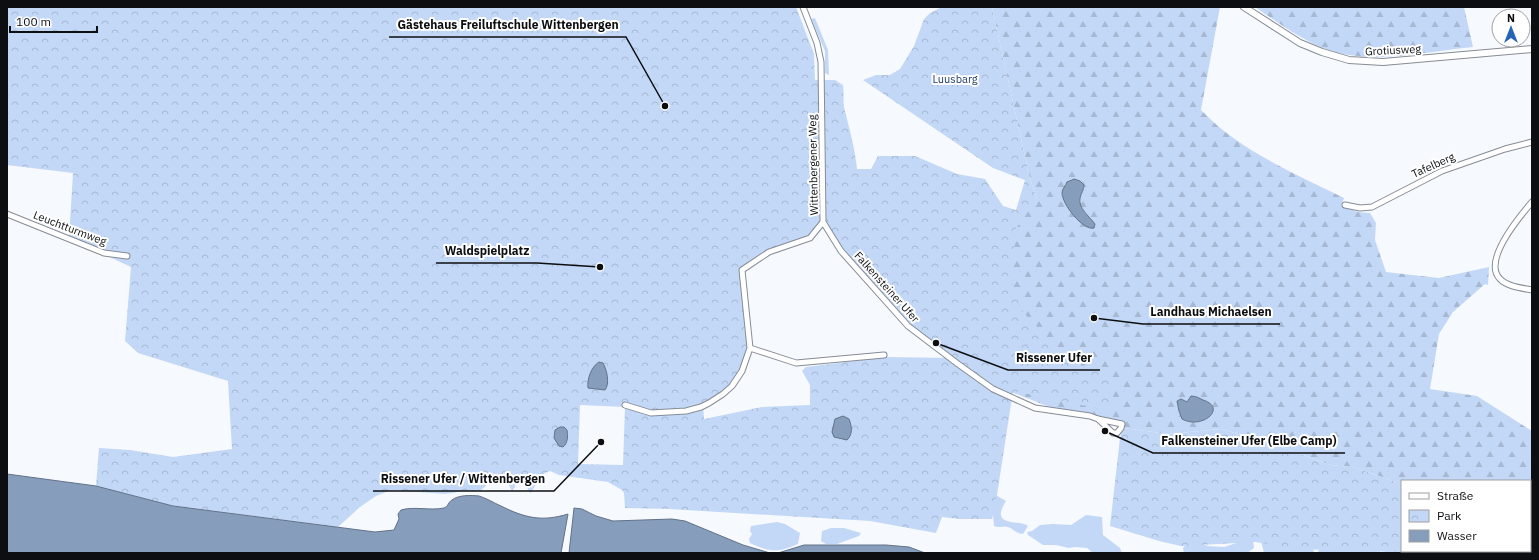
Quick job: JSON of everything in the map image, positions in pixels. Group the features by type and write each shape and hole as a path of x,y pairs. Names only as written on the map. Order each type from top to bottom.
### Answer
{"street":[{"name":"Wittenbergener Weg","path":"750,348 742,270 768,252 810,238 823,222 821,62 817,43 802,7"},
{"name":"Grotiusweg","path":"1244,7 1300,43 1322,52 1349,60 1383,62 1532,49"},
{"name":"Tafelberg","path":"1345,205 1360,208 1372,207 1442,170 1505,149 1532,142"},
{"path":"1532,202 1513,226 1497,255 1494,265 1497,275 1504,282 1532,290"},
{"name":"Leuchtturmweg","path":"7,214 104,253 127,256"},
{"name":"Falkensteiner Ufer","path":"823,222 841,251 908,326 958,364 993,389 1035,408 1068,412 1098,419"},
{"path":"625,405 645,412 658,413 680,412 701,407 723,394 736,382 750,348 796,364 884,355"}],"green space":[{"name":"Luusbarg","path":"7,7 796,7 814,54 815,80 835,80 843,85 844,107 857,169 871,169 878,156 915,156 957,174 985,179 1003,206 1016,210 1025,180 993,168 863,80 876,75 890,75 900,69 914,46 924,19 930,13 942,7 992,7 1030,179 1037,199 1015,230 1015,257 1009,265 1010,277 1023,312 1059,350 1078,365 1110,368 1111,411 1013,391 992,519 959,519 942,517 936,533 870,521 669,509 625,508 624,493 622,490 608,482 559,475 550,471 541,475 531,493 528,488 527,478 524,476 516,480 515,487 512,491 504,476 494,479 480,491 461,491 444,494 391,490 376,496 360,507 338,527 173,506 96,486 99,448 130,450 173,457 232,449 228,381 138,353 125,341 131,267 69,238 73,173 7,165","holes":["824,221 843,251 912,329 951,358 886,357 806,367 802,371 810,385 810,405 762,407 704,419 703,404 724,392 739,374 749,350 740,271 748,262 768,251 809,237","580,405 625,407 623,465 578,464"]},
{"path":"992,7 1220,7 1201,110 1216,125 1233,138 1268,160 1344,198 1341,206 1358,212 1370,213 1376,223 1375,240 1386,272 1439,278 1489,267 1488,285 1485,284 1453,312 1439,334 1430,389 1477,396 1532,431 1532,535 1531,480 1401,480 1401,484 1353,467 1330,465 1285,448 1221,429 1168,434 1123,428 1052,408 996,386 880,291 838,185 891,275 1037,199 1030,179","holes":["1072,179 1078,180 1082,183 1079,199 1080,203 1082,209 1091,219 1088,228 1074,216 1062,195 1068,182","1191,396 1200,399 1212,413 1205,420 1194,421 1181,416 1177,401 1181,399 1187,402"]},
{"path":"1255,7 1464,7 1473,47 1379,57 1349,55 1311,43"},
{"path":"815,18 828,50 829,75 825,73 825,51 811,19"},
{"path":"1123,428 1168,434 1221,429 1285,448 1330,465 1353,467 1401,484 1401,552 1528,552 1392,553 1360,548 1307,550 1255,542 1181,546 1159,541 1110,526 1120,438"},
{"path":"994,494 1006,501 1001,515 1003,519 1028,526 1023,534 1008,527 994,526 992,514"},
{"path":"1086,515 1102,517 1103,535 1120,548 1122,553 1093,553 1087,548 1069,548 1056,545 1043,545 1028,535 1027,532 1032,531 1040,525 1071,525"},
{"path":"777,522 785,524 800,533 798,544 785,549 768,550 750,543 749,539 752,534 750,531 751,526"},
{"path":"831,528 844,528 861,533 859,536 837,544 826,544 821,541 822,531"},
{"path":"1246,540 1253,540 1254,548 1247,553 1184,553 1183,548 1187,543 1192,541 1208,546 1224,547"},
{"path":"1261,541 1314,550 1313,553 1264,553"},
{"path":"1382,543 1380,553 1318,553 1319,549"}],"water":[{"path":"1074,179 1080,181 1084,185 1080,202 1084,212 1095,224 1094,228 1089,228 1079,221 1065,204 1062,193 1063,189 1067,182"},
{"path":"599,362 603,363 607,373 608,381 605,390 588,388 590,374"},
{"path":"1191,396 1197,397 1210,404 1213,408 1213,412 1209,417 1197,422 1190,422 1182,419 1177,401 1181,399 1187,402"},
{"path":"843,416 849,419 851,428 851,433 847,440 834,437 832,432 835,419"},
{"path":"560,427 564,427 567,430 568,435 566,444 563,447 559,446 554,438 555,430"},
{"path":"7,474 96,486 173,506 375,532 394,530 399,519 398,514 401,510 412,508 444,508 455,498 465,496 479,496 510,510 534,518 550,518 568,514 561,553 7,553"},
{"path":"574,508 582,509 596,516 613,521 672,519 685,521 743,545 770,553 569,553"},
{"path":"804,545 886,545 909,547 925,553 778,553"}],"place":[{"name":"Gästehaus Freiluftschule Wittenbergen","path":"665,106"},
{"name":"Waldspielplatz","path":"600,267"},
{"name":"Landhaus Michaelsen","path":"1094,318"},
{"name":"Rissener Ufer","path":"936,343"},
{"name":"Falkensteiner Ufer (Elbe Camp)","path":"1105,431"},
{"name":"Rissener Ufer / Wittenbergen","path":"601,442"}]}
